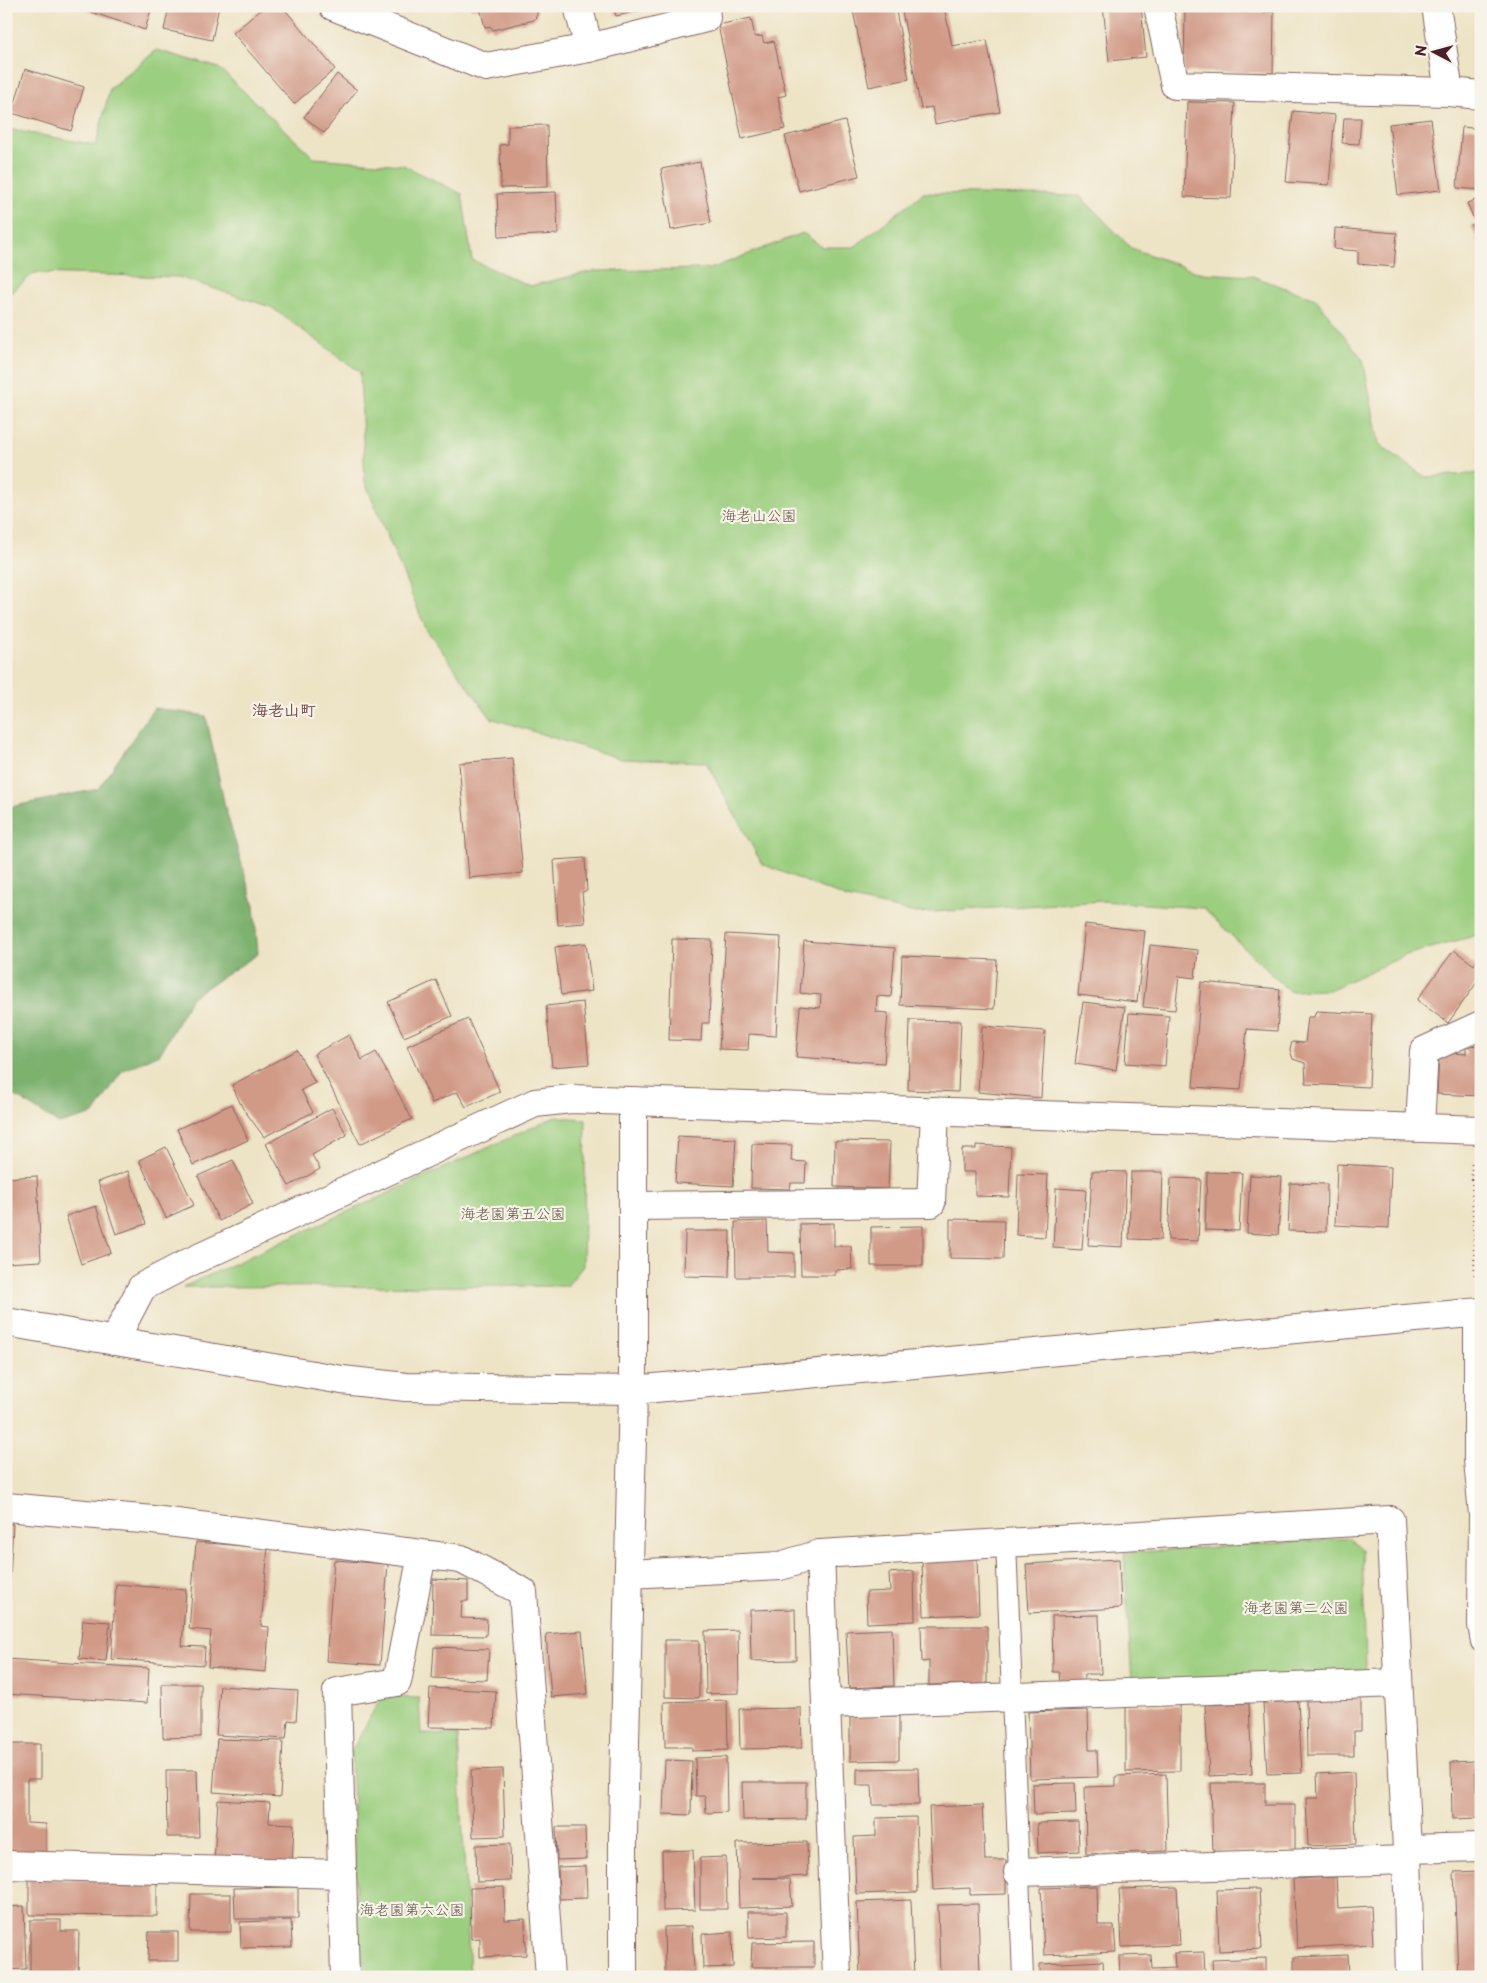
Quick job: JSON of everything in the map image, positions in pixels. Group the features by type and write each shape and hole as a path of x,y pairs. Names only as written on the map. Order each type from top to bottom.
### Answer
{"street":[{"path":"333,6 486,67 589,48 706,18 705,6"},
{"path":"578,6 589,48"},
{"path":"1158,6 1175,85 1448,92 1481,95"},
{"path":"1436,6 1448,92"},
{"path":"1420,1127 1424,1051 1481,1025"},
{"path":"114,1341 142,1287 190,1262 534,1103 570,1099 1481,1130"},
{"path":"623,1977 623,1831 633,1390 633,1101"},
{"path":"633,1206 931,1203 935,1111"},
{"path":"6,1322 342,1380 406,1387 633,1390 1478,1312"},
{"path":"6,1506 153,1520 461,1559 523,1592 550,1977"},
{"path":"629,1574 780,1566 820,1554 1390,1520 1407,1855 1410,1977"},
{"path":"820,1554 837,1977"},
{"path":"346,1977 338,1692 397,1682 422,1555"},
{"path":"826,1704 1398,1683"},
{"path":"1018,1872 1407,1855 1481,1847"},
{"path":"6,1865 342,1874"}],"lane":[{"path":"1478,1312 1474,1460 1479,1515 1478,1625 1481,1642"},
{"path":"1006,1542 1010,1697 1023,1977"}],"path":[{"path":"1472,1159 1475,1276"}],"green space":[{"name":"海老山公園","path":"157,50 219,68 314,158 403,165 462,194 472,260 530,286 594,271 710,269 803,233 822,247 854,247 923,193 1080,196 1131,248 1200,273 1252,276 1316,299 1363,360 1379,444 1425,477 1481,473 1481,934 1406,955 1329,990 1289,991 1203,908 1102,901 917,913 847,898 762,864 706,762 621,759 491,718 426,629 365,482 360,372 271,307 178,277 34,273 6,297 6,124 12,130 96,145 110,88"},
{"path":"154,708 206,716 225,807 254,906 258,954 192,997 160,1054 122,1071 94,1114 59,1124 6,1090 6,803 10,807 98,789"},
{"name":"海老園第五公園","path":"555,1117 586,1119 583,1266 567,1286 183,1287"},
{"name":"海老園第二公園","path":"1351,1538 1362,1550 1366,1666 1364,1672 1132,1683 1124,1553"},
{"name":"海老園第六公園","path":"381,1697 419,1698 421,1734 458,1735 470,1977 359,1977 351,1752"}],"building":[{"path":"73,6 152,6 145,30"},
{"path":"169,6 219,6 212,40 164,30"},
{"path":"265,6 282,6 335,69 294,104 233,33"},
{"path":"470,6 537,6 537,15 534,20 493,30 490,26 485,27 480,8 472,9"},
{"path":"613,6 656,6 656,7 616,16"},
{"path":"852,6 895,6 909,79 869,87"},
{"path":"901,6 944,6 952,46 987,40 1000,112 935,124 932,107 921,109"},
{"path":"1103,6 1141,6 1146,57 1109,61"},
{"path":"1185,11 1274,12 1273,73 1184,72"},
{"path":"751,18 755,37 762,36 764,43 774,41 786,95 778,97 785,129 742,139 718,25"},
{"path":"25,69 84,87 71,131 12,113"},
{"path":"337,74 357,90 324,133 304,117"},
{"path":"1187,102 1235,103 1231,198 1184,197"},
{"path":"1293,111 1335,115 1329,185 1286,182"},
{"path":"1344,118 1361,118 1359,144 1342,143"},
{"path":"1431,119 1441,190 1398,195 1389,124"},
{"path":"845,121 859,176 799,191 785,136"},
{"path":"547,125 548,187 501,188 500,145 508,144 508,126"},
{"path":"1462,127 1481,129 1481,190 1457,188"},
{"path":"700,162 711,223 671,230 661,169"},
{"path":"556,192 558,234 499,237 497,194"},
{"path":"1481,198 1481,250 1471,225 1476,224 1467,203"},
{"path":"1335,228 1397,233 1394,267 1358,264 1358,251 1334,249"},
{"path":"512,758 523,873 469,878 459,763"},
{"path":"585,858 587,891 582,892 585,923 558,925 554,860"},
{"path":"1085,924 1145,931 1137,1002 1078,995"},
{"path":"726,934 781,937 776,1036 749,1034 748,1050 719,1049"},
{"path":"672,939 712,940 709,1023 702,1023 701,1041 669,1040"},
{"path":"804,941 895,948 891,997 877,996 876,1012 888,1013 884,1063 796,1057 800,1006 820,1008 821,995 800,993"},
{"path":"586,943 592,991 561,995 555,947"},
{"path":"1150,945 1198,950 1195,978 1179,976 1175,1010 1143,1007"},
{"path":"1454,950 1474,965 1481,954 1481,983 1478,981 1448,1023 1417,1000"},
{"path":"902,956 997,960 994,1009 900,1005"},
{"path":"436,980 452,1016 404,1037 388,1002"},
{"path":"1201,982 1280,989 1277,1031 1247,1029 1241,1090 1193,1087"},
{"path":"583,1002 589,1064 552,1067 546,1006"},
{"path":"1083,1002 1125,1007 1116,1070 1075,1064"},
{"path":"1316,1011 1372,1014 1369,1087 1306,1084 1305,1063 1293,1059 1290,1050 1292,1042 1305,1043 1308,1017 1314,1017"},
{"path":"1129,1013 1169,1016 1165,1066 1125,1063"},
{"path":"468,1019 500,1092 466,1107 457,1092 432,1103 407,1046"},
{"path":"910,1020 961,1021 958,1092 908,1090"},
{"path":"982,1026 1045,1031 1041,1098 978,1092"},
{"path":"349,1035 362,1060 376,1052 412,1119 360,1144 314,1054"},
{"path":"1466,1045 1481,1046 1481,1096 1437,1094 1439,1052 1466,1054"},
{"path":"297,1050 315,1083 301,1090 313,1112 264,1137 242,1107 232,1085"},
{"path":"232,1104 248,1140 193,1165 177,1129"},
{"path":"332,1108 347,1135 312,1155 320,1169 289,1186 266,1144"},
{"path":"678,1136 736,1139 733,1186 675,1183"},
{"path":"835,1141 890,1142 888,1189 834,1187"},
{"path":"752,1144 792,1145 791,1161 806,1162 805,1183 791,1183 790,1189 751,1188"},
{"path":"976,1145 1011,1147 1009,1197 975,1196 975,1172 962,1172 962,1149 976,1149"},
{"path":"166,1147 194,1205 166,1218 139,1160"},
{"path":"233,1160 253,1204 219,1221 198,1176"},
{"path":"1337,1164 1391,1167 1389,1228 1335,1225"},
{"path":"128,1171 146,1224 116,1234 98,1182"},
{"path":"1092,1171 1126,1172 1123,1247 1088,1245"},
{"path":"1131,1172 1163,1172 1161,1240 1129,1239"},
{"path":"1207,1172 1242,1173 1239,1231 1205,1230"},
{"path":"1018,1174 1048,1175 1045,1237 1016,1235"},
{"path":"1250,1175 1282,1177 1278,1235 1247,1233"},
{"path":"37,1176 41,1261 6,1263 6,1178"},
{"path":"1171,1178 1201,1179 1198,1241 1168,1240"},
{"path":"1290,1183 1327,1184 1326,1232 1288,1231"},
{"path":"1056,1188 1086,1190 1082,1250 1053,1248"},
{"path":"96,1206 111,1253 81,1264 66,1216"},
{"path":"950,1219 1004,1220 1003,1259 950,1258"},
{"path":"767,1221 768,1252 794,1253 794,1277 736,1277 735,1222"},
{"path":"834,1223 834,1246 851,1246 852,1269 835,1270 835,1275 801,1275 800,1224"},
{"path":"923,1226 923,1266 871,1266 871,1227"},
{"path":"685,1231 730,1231 729,1277 684,1276"},
{"path":"6,1524 13,1524 8,1614 6,1614"},
{"path":"196,1542 268,1548 261,1626 269,1627 266,1672 208,1667 211,1631 189,1629"},
{"path":"977,1559 979,1614 924,1616 922,1561"},
{"path":"1119,1559 1121,1608 1029,1613 1026,1564"},
{"path":"334,1560 388,1564 380,1665 326,1661"},
{"path":"914,1571 915,1621 867,1623 866,1592 890,1591 889,1573"},
{"path":"433,1579 468,1581 468,1601 462,1601 461,1618 487,1619 486,1636 432,1635"},
{"path":"116,1584 186,1590 182,1646 205,1647 204,1665 111,1659"},
{"path":"795,1609 796,1660 751,1661 750,1610"},
{"path":"1099,1615 1101,1674 1084,1674 1084,1685 1060,1685 1059,1672 1053,1672 1052,1616"},
{"path":"83,1620 110,1622 106,1661 79,1659"},
{"path":"921,1626 987,1626 987,1684 929,1685 929,1661 922,1662"},
{"path":"892,1629 894,1686 849,1688 846,1631"},
{"path":"738,1630 739,1693 706,1694 705,1631"},
{"path":"582,1631 588,1694 551,1697 546,1634"},
{"path":"665,1640 699,1640 699,1698 665,1697"},
{"path":"434,1647 489,1649 487,1680 432,1678"},
{"path":"6,1659 149,1668 147,1703 6,1694"},
{"path":"162,1684 201,1684 201,1737 163,1738"},
{"path":"220,1686 298,1691 296,1721 288,1720 286,1739 216,1735"},
{"path":"430,1688 496,1691 494,1728 428,1727"},
{"path":"1361,1698 1361,1731 1354,1731 1354,1756 1307,1756 1306,1699"},
{"path":"727,1700 728,1750 692,1751 692,1747 665,1747 664,1702"},
{"path":"1298,1701 1302,1773 1267,1774 1263,1703"},
{"path":"1249,1703 1252,1774 1209,1776 1205,1705"},
{"path":"1126,1705 1180,1705 1180,1771 1126,1772"},
{"path":"801,1708 802,1748 740,1749 739,1709"},
{"path":"1088,1710 1089,1750 1097,1750 1098,1777 1030,1779 1028,1712"},
{"path":"850,1716 899,1716 899,1760 850,1761"},
{"path":"6,1718 10,1718 8,1741 6,1741"},
{"path":"217,1739 283,1741 280,1797 213,1792"},
{"path":"6,1744 40,1744 40,1779 27,1779 27,1823 46,1824 46,1853 6,1853"},
{"path":"726,1757 727,1812 706,1813 705,1796 696,1796 695,1758"},
{"path":"665,1760 692,1761 691,1815 663,1814"},
{"path":"1475,1761 1476,1789 1481,1789 1481,1818 1452,1819 1451,1762"},
{"path":"918,1768 919,1805 873,1805 872,1785 857,1785 857,1769"},
{"path":"503,1769 505,1836 473,1837 471,1770"},
{"path":"166,1770 197,1770 199,1837 167,1837"},
{"path":"1354,1772 1356,1844 1308,1846 1306,1798 1318,1798 1317,1774"},
{"path":"1166,1774 1168,1851 1086,1854 1085,1787 1116,1786 1116,1776"},
{"path":"742,1782 806,1782 806,1819 743,1820"},
{"path":"1075,1783 1076,1814 1034,1815 1033,1784"},
{"path":"1211,1783 1265,1783 1265,1805 1295,1805 1295,1851 1213,1852"},
{"path":"218,1800 270,1803 269,1823 294,1824 292,1865 214,1862"},
{"path":"982,1805 985,1860 1006,1860 1006,1894 970,1895 970,1888 933,1890 929,1807"},
{"path":"916,1817 918,1892 856,1894 854,1837 876,1836 876,1818"},
{"path":"1078,1822 1079,1851 1038,1853 1037,1823"},
{"path":"556,1827 585,1827 586,1859 557,1860"},
{"path":"807,1842 808,1876 752,1878 790,1879 792,1906 739,1908 737,1843"},
{"path":"510,1844 511,1881 477,1882 476,1845"},
{"path":"693,1850 695,1910 663,1911 662,1851"},
{"path":"726,1857 727,1909 700,1909 700,1858"},
{"path":"586,1866 587,1898 559,1899 558,1867"},
{"path":"1481,1871 1481,1977 1458,1977 1454,1872"},
{"path":"1336,1877 1338,1908 1371,1906 1373,1944 1297,1948 1293,1879"},
{"path":"29,1879 157,1881 157,1916 29,1915"},
{"path":"1097,1886 1098,1925 1114,1925 1116,1952 1044,1955 1041,1888"},
{"path":"298,1887 298,1919 235,1919 234,1888"},
{"path":"504,1887 505,1920 525,1919 526,1955 480,1957 480,1938 471,1939 470,1888"},
{"path":"1177,1887 1180,1945 1122,1947 1119,1889"},
{"path":"1259,1889 1262,1949 1219,1951 1217,1890"},
{"path":"191,1894 231,1894 231,1932 190,1932"},
{"path":"911,1900 914,1977 860,1977 857,1902"},
{"path":"978,1904 980,1977 940,1977 938,1905"},
{"path":"24,1906 26,1969 6,1970 6,1907"},
{"path":"748,1912 786,1912 786,1937 749,1938"},
{"path":"30,1920 61,1920 61,1931 79,1931 78,1977 30,1977"},
{"path":"291,1920 292,1947 241,1948 240,1922"},
{"path":"692,1926 694,1972 665,1973 664,1927"},
{"path":"149,1932 178,1932 178,1961 148,1961"},
{"path":"732,1932 733,1967 703,1968 702,1934"},
{"path":"814,1942 814,1967 751,1967 752,1943"},
{"path":"1204,1952 1205,1977 1120,1977 1119,1956 1151,1955 1152,1969 1175,1968 1174,1953"},
{"path":"1348,1955 1349,1977 1294,1977 1294,1957"},
{"path":"1266,1958 1266,1977 1213,1977 1212,1960"},
{"path":"1103,1961 1104,1977 1040,1977 1040,1964"}],"district":[{"name":"海老山町","path":"284,710"}]}
